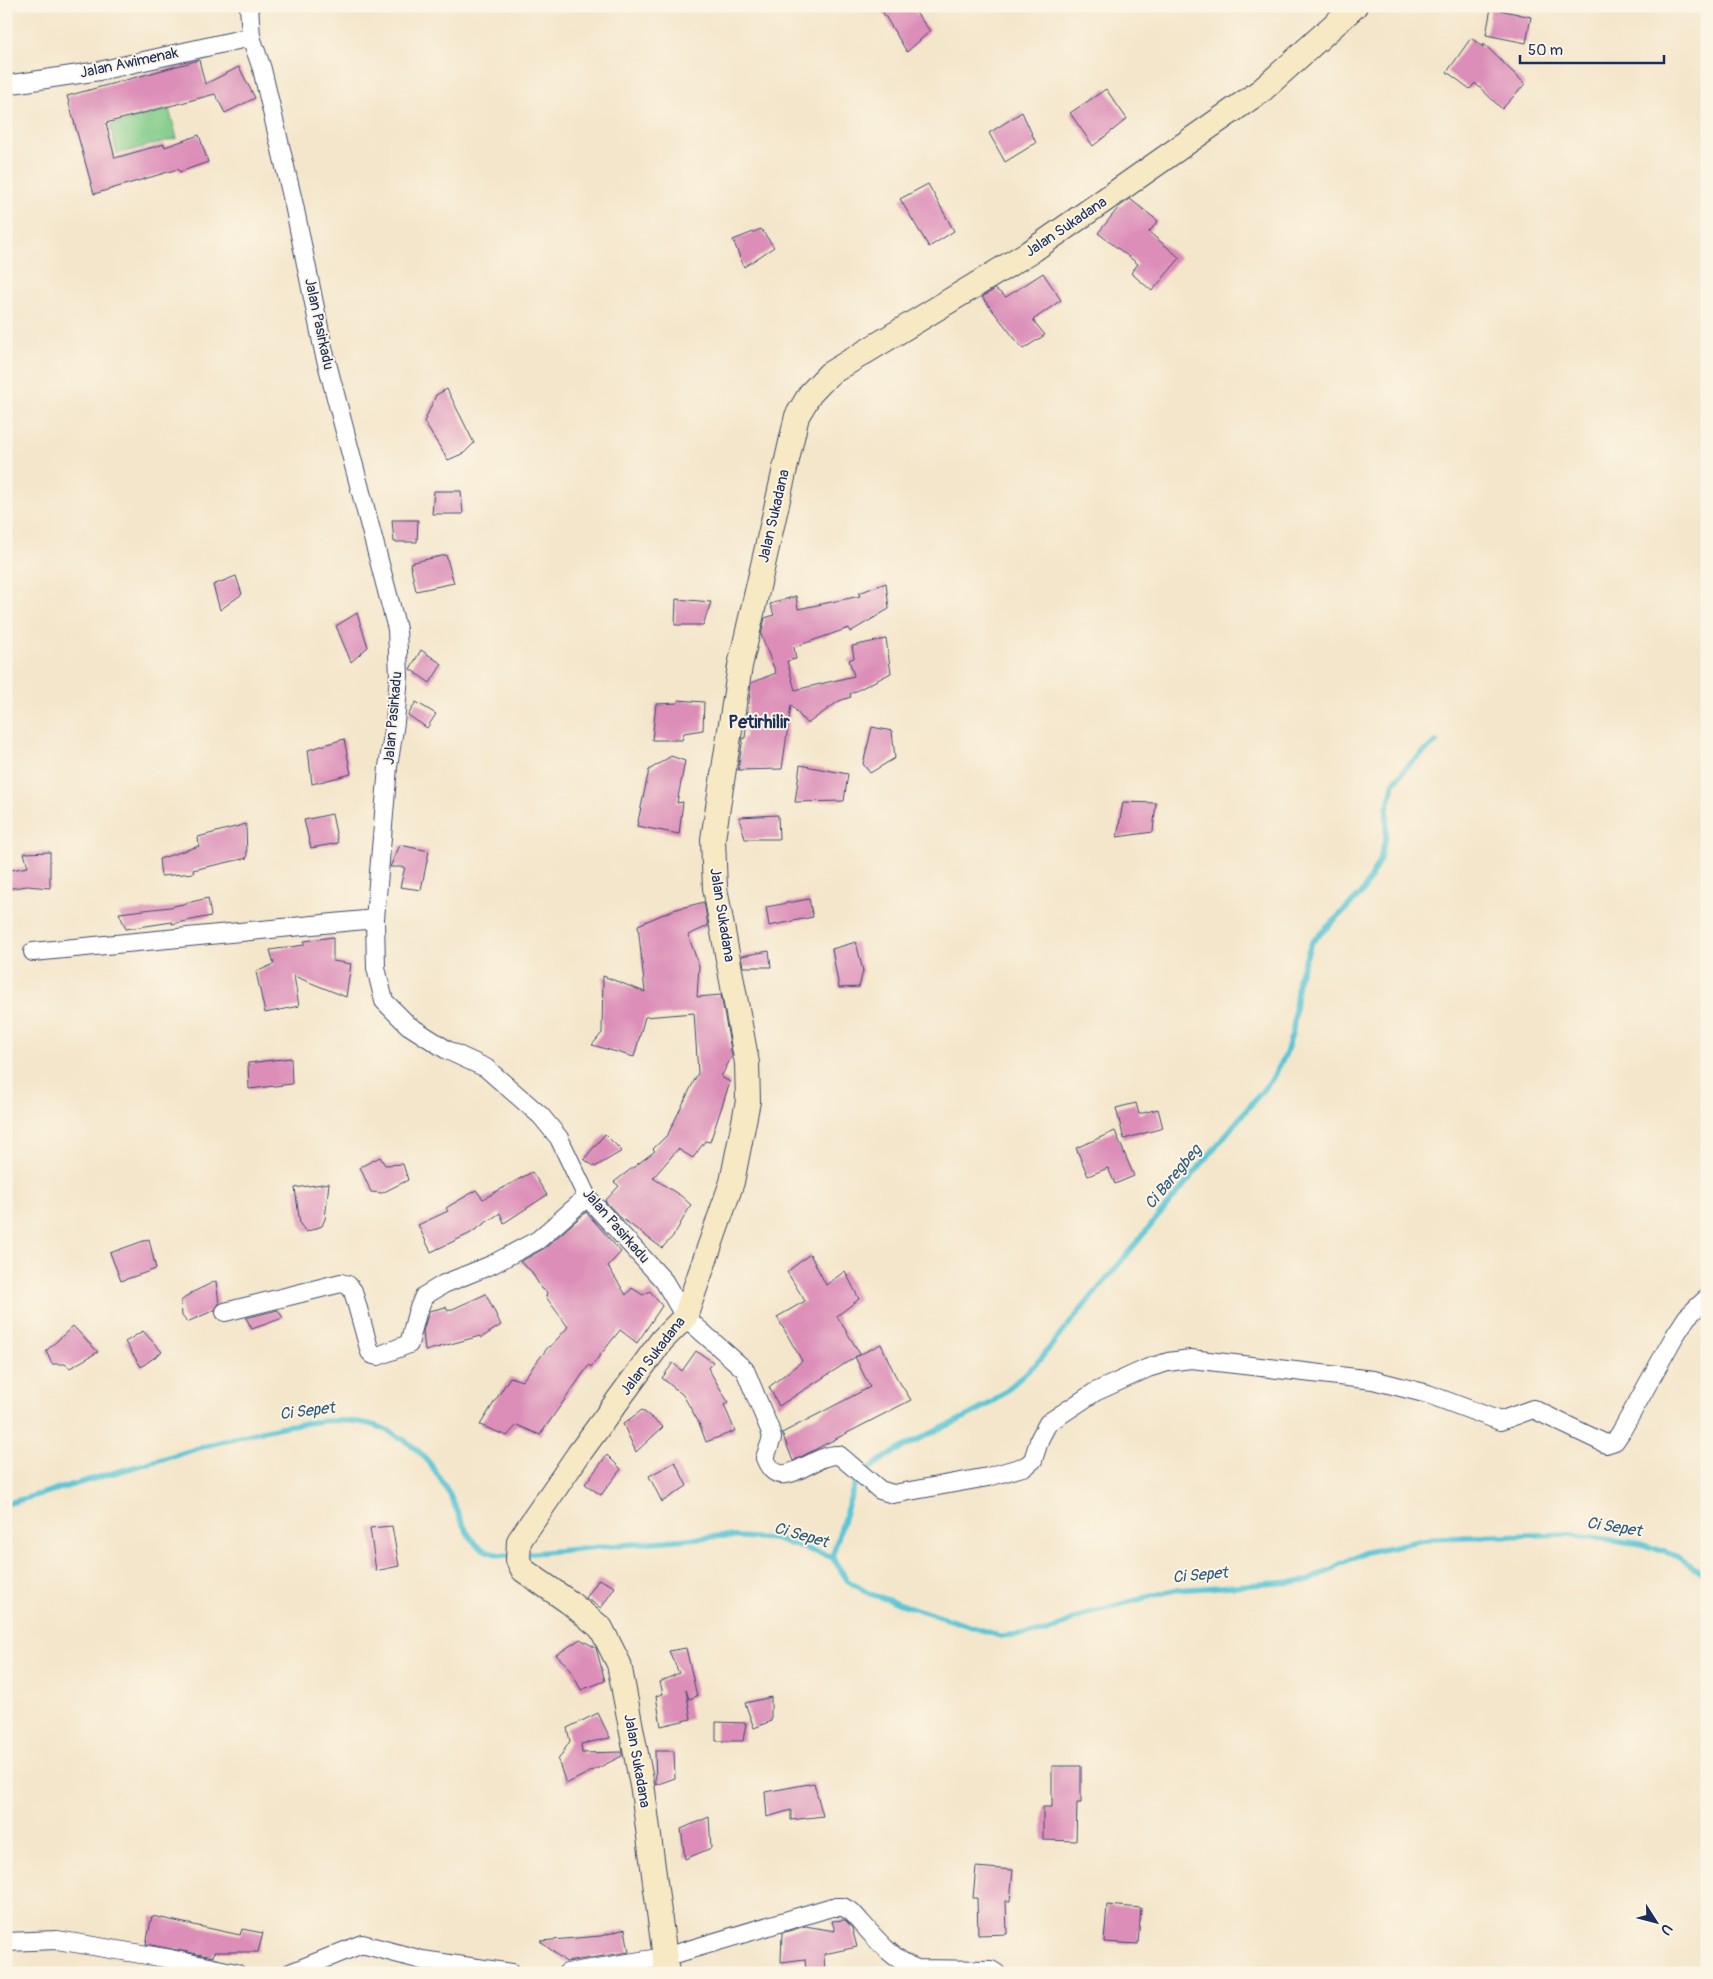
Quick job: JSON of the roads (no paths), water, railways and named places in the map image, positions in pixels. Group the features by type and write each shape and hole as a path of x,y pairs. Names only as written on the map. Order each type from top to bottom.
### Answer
{"main road":[{"name":"Jalan Sukadana","path":"666,1965 643,1791 619,1664 601,1628 569,1602 533,1579 523,1570 518,1551 578,1455 662,1340 685,1317 732,1182 748,1101 747,1062 715,888 713,839 740,666 797,416 810,394 829,374 1033,250 1137,178 1262,90 1354,6"}],"street":[{"name":"Jalan Pasirkadu","path":"249,6 252,37 262,69 294,205 324,352 397,629 399,676 395,722 388,767 375,919 376,968 384,1001 408,1025 447,1050 486,1068 541,1116 559,1138 587,1197 664,1281 685,1317 745,1370 772,1438 765,1458 769,1470 778,1476 786,1475 825,1456 839,1455 880,1490 892,1494 988,1477 1026,1466 1034,1460 1040,1438 1048,1423 1095,1392 1148,1368 1168,1362 1191,1359 1373,1380 1428,1394 1500,1421 1533,1409 1606,1444 1615,1441 1687,1317 1707,1298"},
{"name":"Jalan Awimenak","path":"6,85 99,71 252,37"},
{"path":"33,952 375,919"},
{"path":"225,1312 342,1284 348,1285 353,1291 370,1352 373,1356 378,1356 409,1344 417,1313 424,1296 444,1284 491,1266 538,1240 587,1197"},
{"path":"567,1973 666,1965 832,1907 843,1907 852,1912 893,1956 906,1965 917,1969 991,1970 996,1973"},
{"path":"6,1942 57,1940 171,1959 236,1973"},
{"path":"290,1973 362,1944 422,1960 512,1973"}],"waterway":[{"name":"Ci Baregbeg","path":"832,1557 854,1486 865,1473 898,1450 979,1410 995,1400 1036,1364 1272,1079 1285,1056 1293,1031 1298,979 1312,942 1363,892 1379,861 1386,838 1387,809 1394,783 1408,765 1436,742"},
{"name":"Ci Sepet","path":"6,1504 269,1429 327,1421 353,1421 384,1429 414,1447 431,1465 442,1481 472,1539 488,1552 500,1555 514,1555"},
{"name":"Ci Sepet","path":"523,1554 720,1536 774,1539 832,1557 848,1581 870,1594 1000,1636 1047,1632 1088,1613 1174,1590 1308,1581 1362,1553 1433,1538 1570,1534 1641,1544 1677,1556 1707,1576"}],"district":[{"name":"Petirhilir","path":"759,722"}]}
